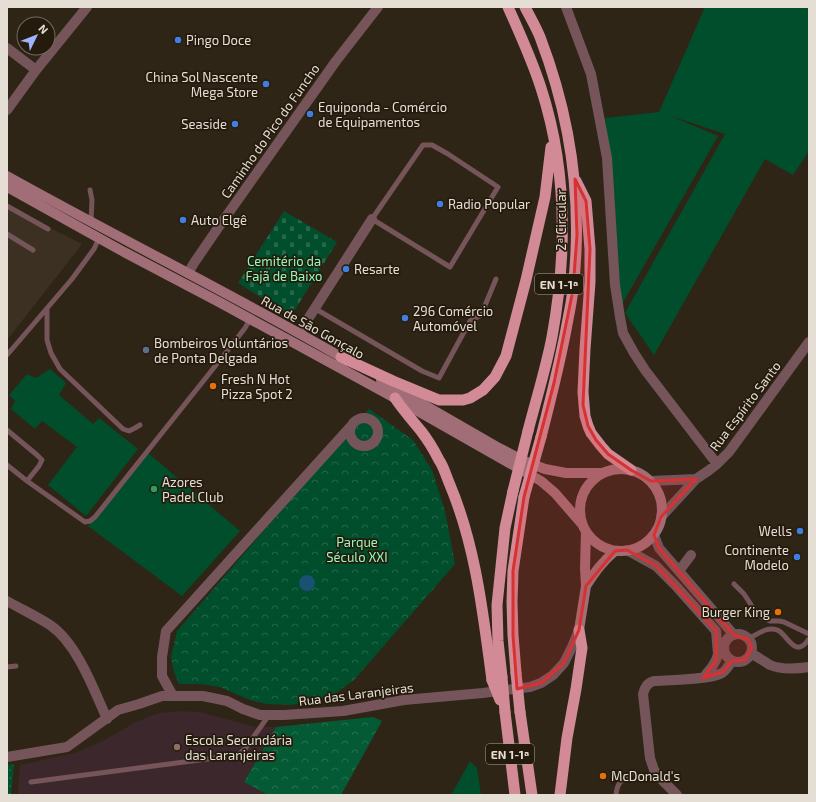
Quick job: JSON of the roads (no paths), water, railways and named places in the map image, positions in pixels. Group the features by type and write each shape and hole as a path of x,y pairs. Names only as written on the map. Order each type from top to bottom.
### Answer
{"highway":[{"name":"2ª Circular","path":"497,678 497,605 505,528 552,337 559,287 562,235 560,181 553,135 541,89 525,43 508,7"},
{"name":"2ª Circular","path":"526,7 540,36 566,122 575,179 577,235 573,290 564,342 541,437 524,497 513,571 512,602 516,674 532,795"},
{"path":"341,357 439,400 463,400 470,398 483,390 494,377 506,356 526,280 545,197 553,135"},
{"path":"575,179 586,200 590,249 590,282 583,392 585,416 591,433 598,443 608,454 631,470"},
{"path":"395,398 405,413 422,432 440,460 453,492 465,525 474,560 497,678"},
{"path":"560,795 567,738 582,648 578,630"},
{"name":"EN 1-1ª","path":"497,678 505,712 515,795"}],"main road":[{"name":"Rua de São Gonçalo","path":"7,176 299,333 524,461 545,469 566,474 602,473"},
{"name":"Rua de São Gonçalo","path":"7,188 395,398 541,481 555,493 584,527"},
{"path":"621,468 631,470 642,474 656,489 662,507 661,517 654,535 642,545 637,548 615,551 594,541 584,527 579,511 581,500 585,489 592,480 602,473 611,469 621,468"},
{"name":"Rua das Laranjeiras","path":"578,630 586,586 584,527"},
{"name":"Rua das Laranjeiras","path":"586,586 604,561 615,551"}],"street":[{"path":"7,110 36,70 87,7"},
{"name":"Caminho do Pico do Funcho","path":"188,273 224,219 336,61 378,7"},
{"path":"566,7 591,74 607,158 615,285 623,333 645,370 717,464"},
{"path":"7,48 36,70"},
{"path":"299,333 372,219"},
{"name":"Rua Espírito Santo","path":"661,517 696,479 717,464 729,452 809,342"},
{"path":"173,696 162,676 162,657 166,631 354,422 359,418 371,419 375,422 378,430 377,438 370,445 358,445 350,436 351,426"},
{"path":"334,445 354,442"},
{"path":"650,481 696,479"},
{"path":"654,535 660,548 730,637"},
{"path":"627,550 656,566 716,631 730,637 742,635 748,639 752,648 751,653 746,660 741,662 732,661 724,652 724,648 730,637"},
{"path":"678,570 691,555"},
{"path":"7,601 51,626 66,640 78,657 107,719"},
{"name":"Rua das Laranjeiras","path":"7,756 67,748 118,710 162,696 203,696 227,701 260,715 269,715 343,711 404,700 530,687 541,683 553,675 564,663 578,630"},
{"path":"703,678 712,667 718,654 716,631"},
{"path":"751,653 771,665 782,668 796,669 809,667"},
{"path":"677,795 654,770 650,758 643,694 646,686 650,682 654,681 703,678 715,675 724,672 732,661"}],"lane":[{"path":"423,145 432,146 448,154 498,187 450,267 372,219 423,145"},
{"path":"90,190 92,200 91,222"},
{"path":"7,206 48,229"},
{"path":"7,234 33,250"},
{"path":"7,355 72,279 94,250 100,238"},
{"path":"314,308 422,371 439,378 470,321 480,315 496,280"},
{"path":"47,309 47,340 51,353 60,369 124,428 129,431 140,425"},
{"path":"7,465 85,522 90,521 224,355 245,328 250,319"},
{"path":"7,430 42,460 27,481"},
{"path":"734,584 744,594 757,614 763,618 784,622 809,634"},
{"path":"748,639 763,631 773,629 779,630 784,634 786,640 796,647 803,646 808,640"},
{"path":"7,667 16,666"},
{"path":"31,782 238,755 245,749 269,715"},
{"path":"616,795 617,787 624,778 632,772"}],"water":[{"path":"307,575 314,580 315,583 310,590 307,591 300,586 299,583 304,576"}],"place":[{"name":"Pingo Doce","path":"178,40"},
{"name":"China Sol Nascente Mega Store","path":"266,84"},
{"name":"Equiponda - Comércio de Equipamentos","path":"310,114"},
{"name":"Seaside","path":"235,124"},
{"name":"Radio Popular","path":"440,204"},
{"name":"Auto Elgê","path":"183,220"},
{"name":"Resarte","path":"346,269"},
{"name":"296 Comércio Automóvel","path":"405,318"},
{"name":"Bombeiros Voluntários de Ponta Delgada","path":"146,350"},
{"name":"Fresh N Hot Pizza Spot 2","path":"213,386"},
{"name":"Azores Padel Club","path":"154,489"},
{"name":"Wells","path":"800,531"},
{"name":"Continente Modelo","path":"797,557"},
{"name":"Burger King","path":"778,612"},
{"name":"Escola Secundária das Laranjeiras","path":"177,747"},
{"name":"McDonald's","path":"603,776"}],"park label":[{"name":"Cemitério da Fajã de Baixo","path":"284,268"},
{"name":"Parque Século XXI","path":"357,550"}]}
